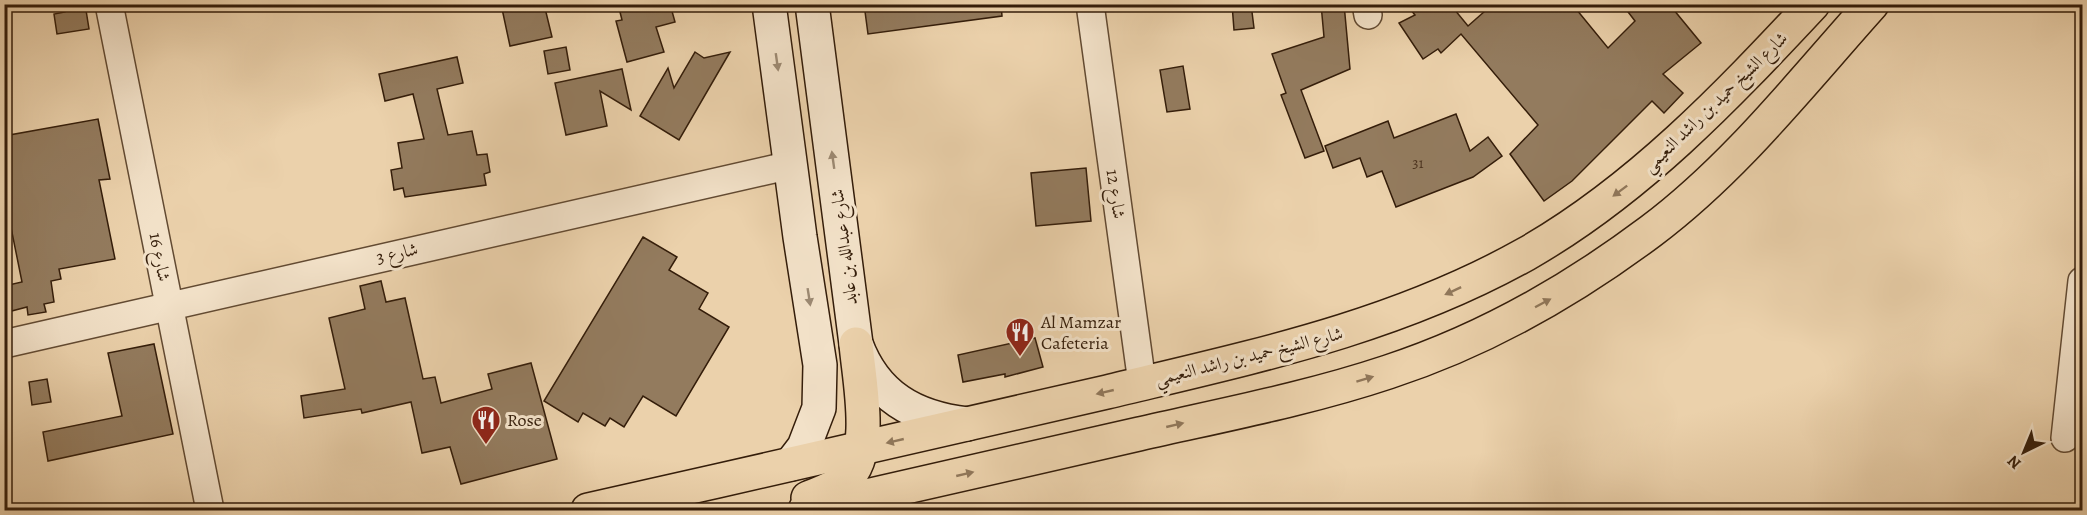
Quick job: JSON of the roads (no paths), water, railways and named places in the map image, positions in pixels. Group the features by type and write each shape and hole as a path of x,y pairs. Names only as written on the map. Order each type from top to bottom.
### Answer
{"main road":[{"path":"769,4 800,237 820,365 821,386 813,428 791,464"},
{"name":"شارع عبدالله بن عابد","path":"812,4 856,344 863,365 879,385 897,401 919,413 943,421 967,424"},
{"path":"805,510 1333,389 1438,354 1502,325 1554,297 1605,264 1654,229 1699,190 1743,148 1872,4"},
{"name":"شارع الشيخ حميد بن راشد النعيمي","path":"588,510 967,424 1320,340 1427,303 1528,253 1613,196 1665,154 1706,116 1803,12"},
{"path":"800,237 804,246 813,252 823,254 833,250 840,243 843,233"},
{"path":"786,510 844,481 859,461 862,448 856,344"}],"street":[{"name":"شارع 16","path":"109,4 210,510"},
{"name":"شارع 12","path":"1090,4 1142,383"},
{"name":"شارع 3","path":"4,344 791,165"},
{"path":"2065,438 2082,281"}],"place":[{"name":"Al Mamzar Cafeteria","path":"1020,358"},
{"name":"Rose","path":"486,446"}]}
